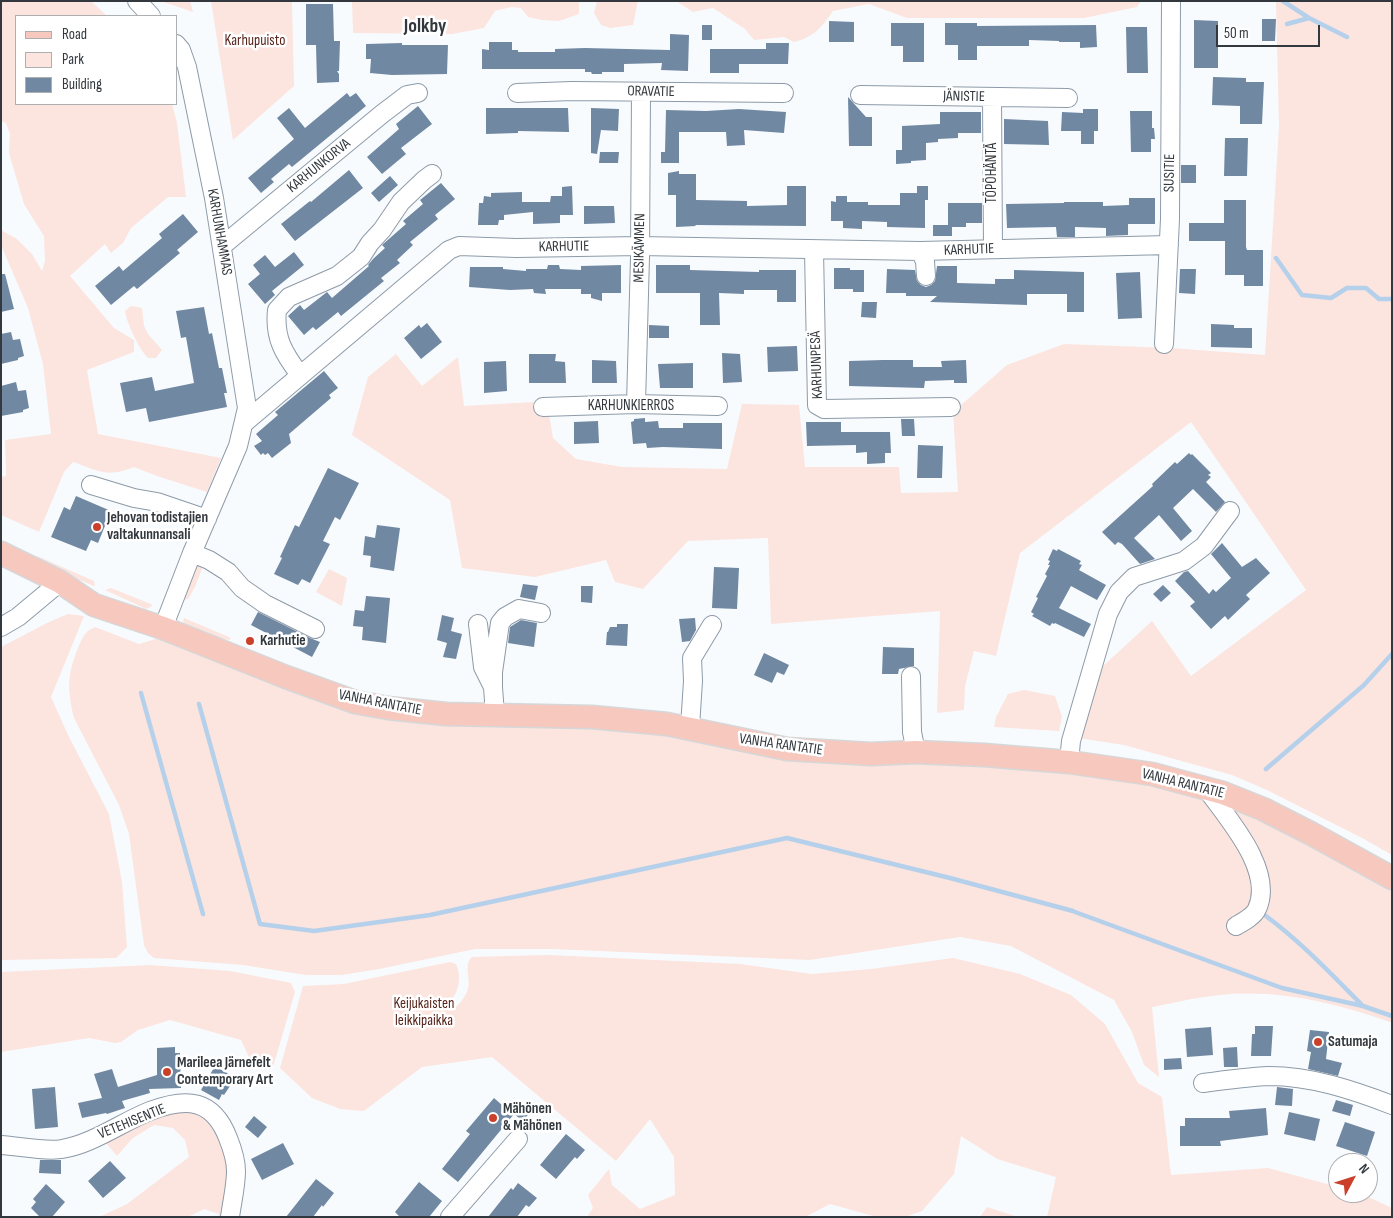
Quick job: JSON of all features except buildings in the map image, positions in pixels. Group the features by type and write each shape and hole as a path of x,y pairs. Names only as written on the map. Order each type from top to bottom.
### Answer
{"main road":[{"name":"VANHA RANTATIE","path":"1,554 60,582 98,594 163,628 355,702 418,712 592,717 690,728 786,749 871,754 916,752 984,755 1069,762 1152,774 1206,788 1263,809 1392,878"}],"street":[{"path":"137,1 150,15"},
{"name":"SUSITIE","path":"1164,344 1169,245 1171,1"},
{"name":"KARHUNHAMMAS","path":"178,46 187,67 197,111 222,246 246,396 247,408 244,423"},
{"name":"MESIKÄMMEN","path":"636,404 641,92"},
{"name":"KARHUNKORVA","path":"222,246 382,114 407,95 418,93"},
{"name":"ORAVATIE","path":"517,93 784,93"},
{"name":"JÄNISTIE","path":"860,95 1068,98"},
{"name":"TÖPÖHÄNTÄ","path":"992,97 993,250"},
{"path":"300,375 287,358 276,332 277,310 290,297 337,276 361,257 401,202 432,174"},
{"name":"KARHUTIE","path":"244,423 454,247 640,246 920,251 1169,245"},
{"name":"KARHUNPESÄ","path":"814,250 817,405 824,409 951,407"},
{"path":"920,251 925,261 926,276"},
{"name":"KARHUNKIERROS","path":"543,407 636,404 718,406"},
{"path":"163,628 192,553 238,446 244,423"},
{"path":"91,485 134,498 157,502 207,519"},
{"path":"1069,762 1071,741 1108,614 1119,592 1134,577 1184,561 1204,546 1230,511"},
{"path":"192,553 209,560 228,572 242,588 265,604 316,630"},
{"path":"1,626 18,618 60,582"},
{"path":"494,715 493,672 500,623 505,617 519,609 540,613"},
{"path":"478,624 484,667 493,686"},
{"path":"690,728 693,682 692,658 712,625"},
{"path":"911,676 912,732 916,752"},
{"path":"1206,788 1251,851 1262,891 1257,910 1236,926"},
{"path":"1203,1083 1270,1076 1303,1079 1338,1087 1392,1105"},
{"name":"VETEHISENTIE","path":"1,1145 61,1149 103,1134 151,1111 182,1103 200,1105 213,1112 219,1120 224,1127 233,1150 236,1171 230,1217"},
{"path":"450,1217 518,1139"}],"green space":[{"path":"1,1 91,1 106,15 15,15 15,105 172,105 177,123 186,197 168,197 131,228 123,243 111,253 105,244 70,276 114,328 134,340 134,352 87,370 98,434 221,458 207,492 134,467 110,473 73,462 64,472 39,532 1,515 1,477 6,476 5,440 51,434 43,364 28,308 1,245 1,230 17,239 32,254 42,271 45,261 44,236 24,204 9,153 10,134 6,123 1,121"},
{"path":"161,1 190,1 193,12"},
{"name":"Karhupuisto","path":"211,1 292,1 294,86 233,140"},
{"path":"352,1 579,1 579,14 559,21 542,20 528,17 521,8 511,7 495,11 484,28 452,34 353,33"},
{"path":"597,1 638,1 633,25 610,28 601,25 594,13"},
{"path":"676,1 1141,1 1137,7 1084,18 907,18 869,4 833,11 817,31 794,42 784,37 754,40 745,29 713,8 693,12"},
{"path":"1276,1 1392,1 1392,855 1267,790 1232,775 1124,745 1078,738 1102,667 1152,621 1191,676 1306,590 1191,422 1020,553 996,656 974,651 965,686 964,710 937,713 940,611 771,624 768,538 688,541 643,589 615,582 606,560 535,577 462,568 450,500 352,435 368,377 396,354 422,386 458,357 464,406 534,402 549,414 553,438 576,459 622,467 727,469 742,404 799,405 805,467 899,467 901,493 958,492 953,412 1007,365 1064,344 1171,348 1265,355 1279,127"},
{"path":"131,306 142,308 144,326 148,334 162,350 156,358 148,358 134,336 125,311"},
{"path":"37,556 94,581 95,585 37,562 34,558"},
{"path":"199,563 203,566 195,587 188,599 184,600 196,565"},
{"path":"329,569 347,578 342,606 316,592"},
{"path":"111,588 152,606 146,609 105,590"},
{"path":"68,614 84,616 51,697 68,735 109,814 122,882 127,947 116,958 1,960 1,647"},
{"path":"184,618 231,638 229,640 198,633 187,627 183,622"},
{"path":"95,627 139,644 162,637 304,692 916,762 1009,766 1120,777 1227,799 1320,848 1392,890 1392,1023 1350,1009 1307,999 1264,994 1211,996 1152,1007 1159,1077 1144,1065 1132,1032 1114,1000 1011,946 960,937 810,960 552,949 475,949 342,975 306,975 243,965 154,958 148,953 144,945 129,834 119,805 74,718 72,708 69,682 72,666 82,638"},
{"path":"1024,690 1055,696 1062,717 1059,731 994,727 996,717 1008,694"},
{"name":"Keijukaisten leikkipaikka","path":"549,955 740,964 812,974 871,969 953,958 1020,974 1071,995 1105,1024 1138,1083 1162,1097 1171,1175 1268,1168 1328,1184 1328,1203 1378,1203 1378,1201 1392,1208 1392,1217 1047,1217 1056,1177 997,1159 961,1136 954,1174 922,1211 905,1217 877,1217 830,1204 805,1217 587,1217 593,1208 588,1195 609,1169 612,1185 640,1209 675,1195 674,1157 650,1119 616,1161 492,1057 422,1067 364,1111 340,1109 312,1098 280,1068 303,986 344,984 450,962 456,964 459,974 457,990 448,1003 451,1011 467,992 469,985 468,964 472,957"},
{"path":"150,965 230,971 291,983 295,992 273,1067 252,1064 241,1040 170,1020 138,1030 121,1042 115,1043 89,1038 1,1052 1,972"},
{"path":"184,1109 202,1116 213,1125 221,1136 225,1148 228,1176 225,1217 218,1217 219,1214 204,1209 188,1217 99,1217 127,1204 189,1157 185,1140 173,1128 154,1125 133,1138 117,1156 102,1138 162,1111"},
{"path":"987,1207 1018,1217 980,1217"}],"waterway":[{"path":"1283,1 1309,18 1347,37"},
{"path":"1287,24 1309,18"},
{"path":"1276,258 1302,295 1331,298 1347,288 1366,288 1379,299 1392,299"},
{"path":"1266,769 1364,685 1392,654"},
{"path":"141,693 203,914"},
{"path":"199,704 260,924 314,931 430,915 787,838 950,878 1073,911"},
{"path":"1075,912 1282,988 1363,1006 1392,1016"},
{"path":"1266,916 1304,947 1362,1005"}],"place":[{"name":"Jehovan todistajien valtakunnansali","path":"97,527"},
{"name":"Karhutie","path":"250,641"},
{"name":"Satumaja","path":"1318,1042"},
{"name":"Marileea Järnefelt Contemporary Art","path":"167,1072"},
{"name":"Mähönen & Mähönen","path":"493,1118"}],"district":[{"name":"Jolkby","path":"425,27"}]}
